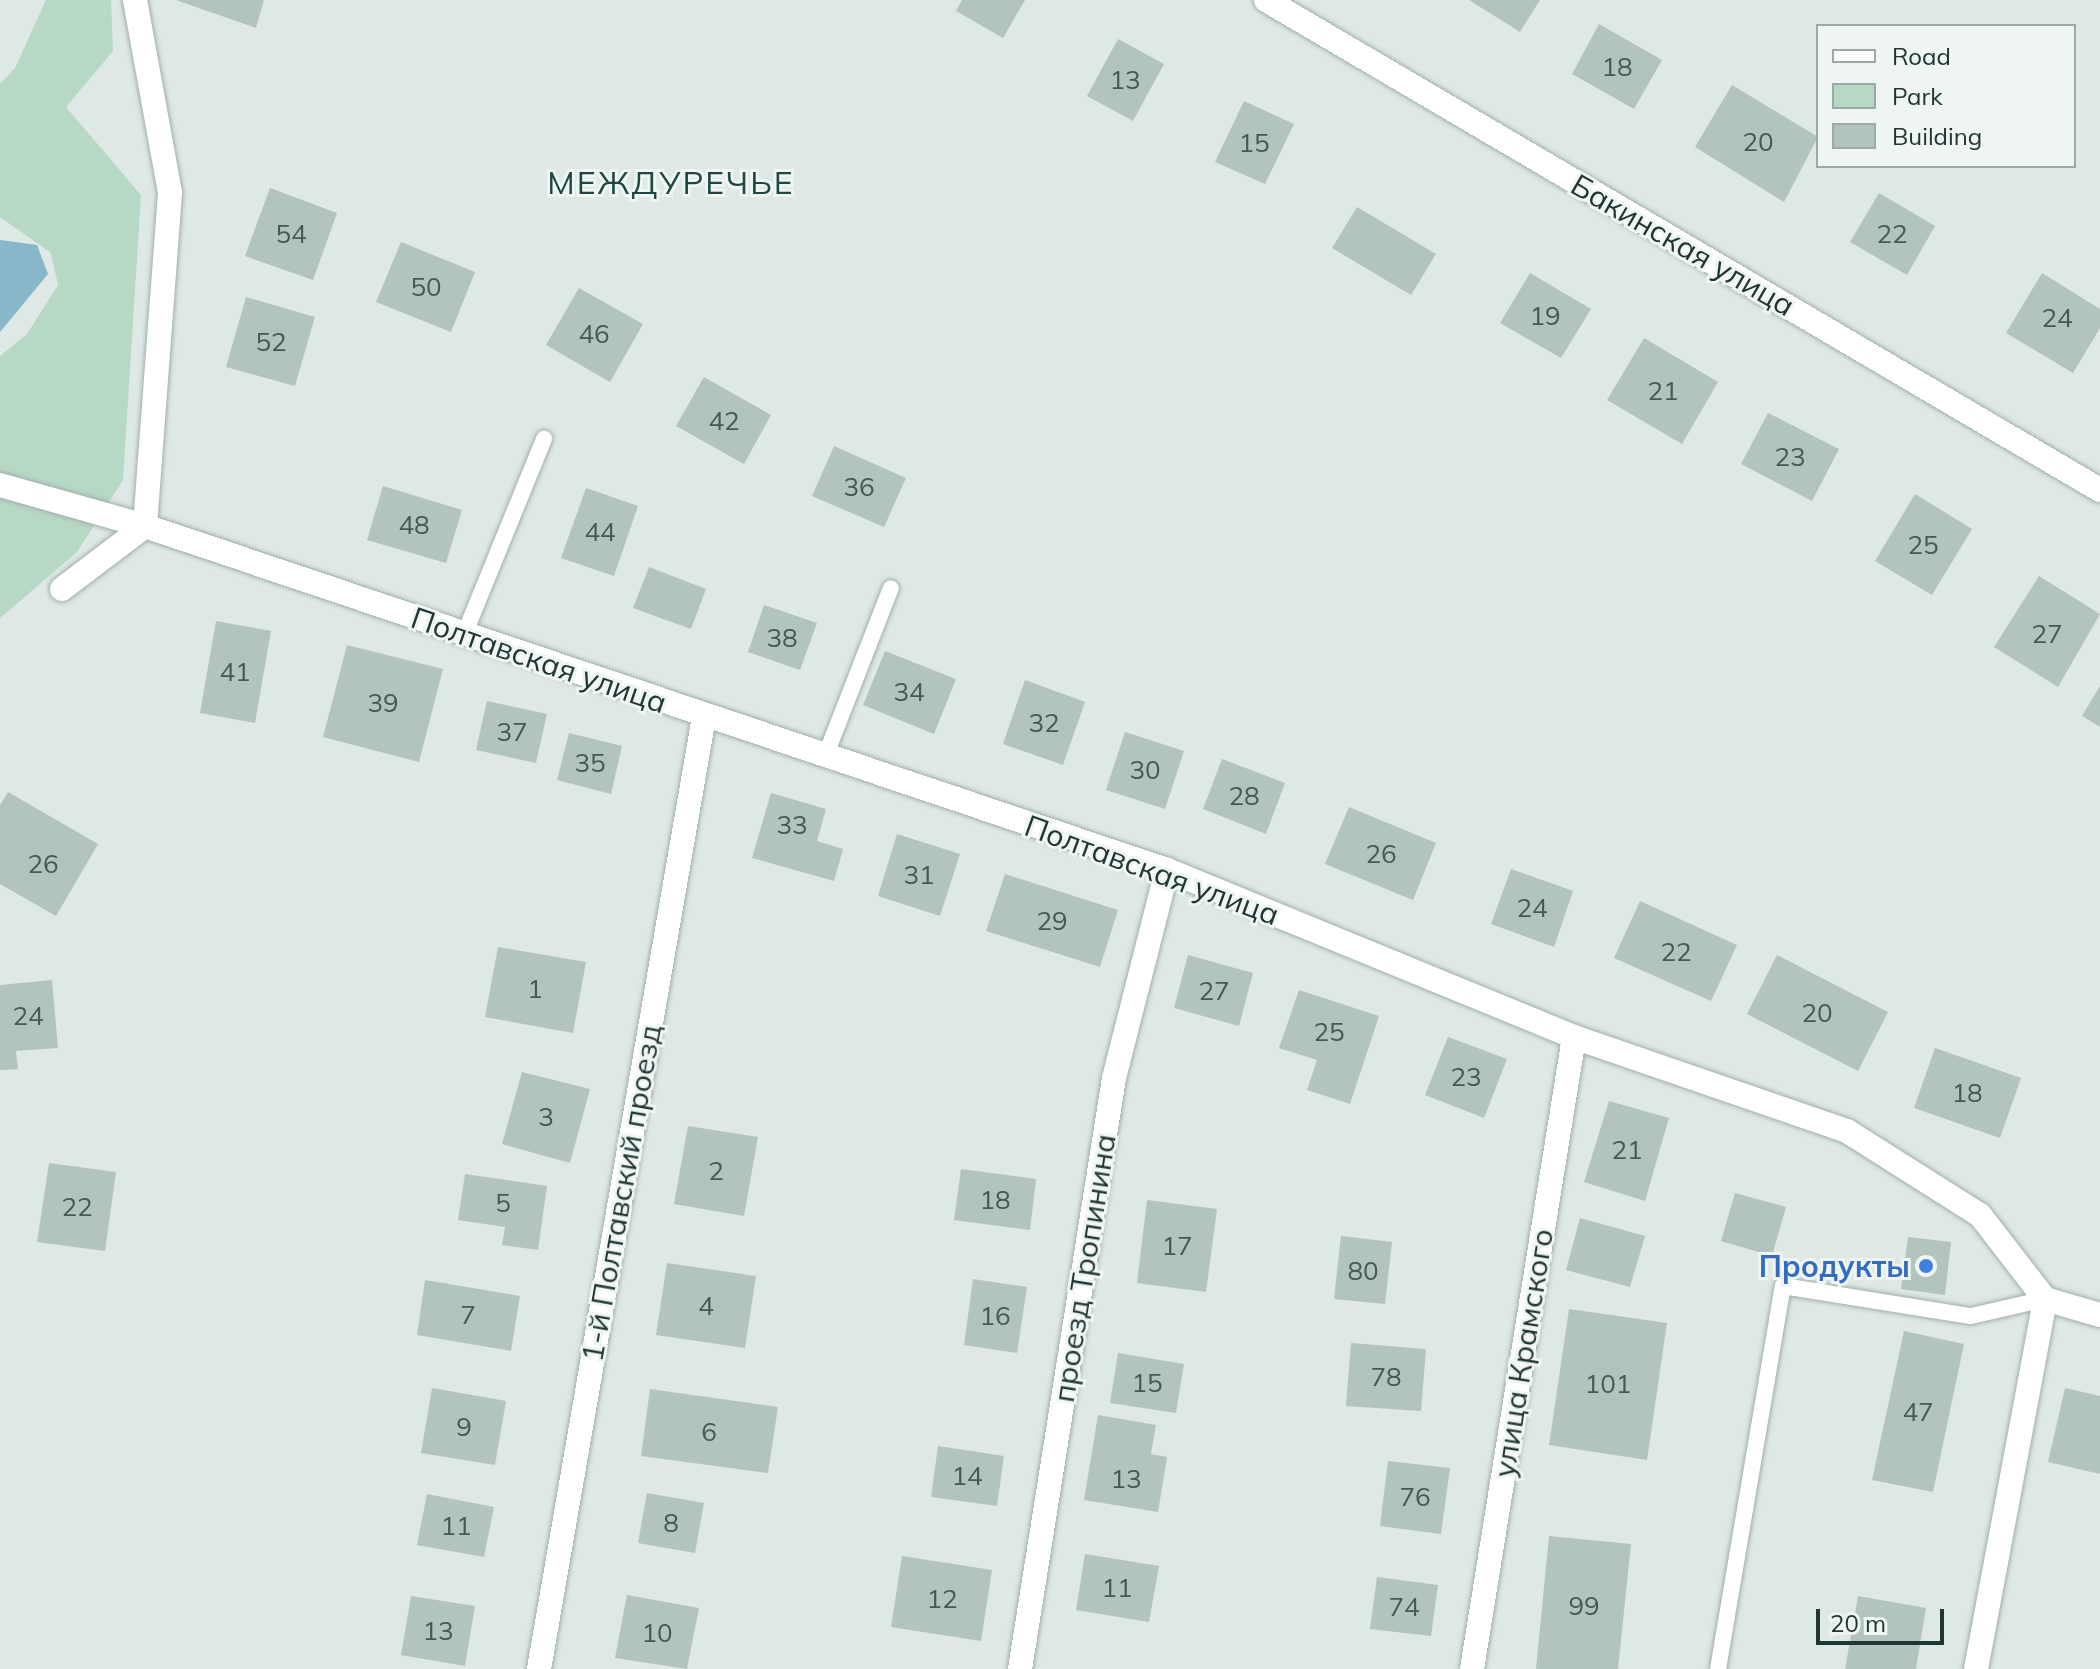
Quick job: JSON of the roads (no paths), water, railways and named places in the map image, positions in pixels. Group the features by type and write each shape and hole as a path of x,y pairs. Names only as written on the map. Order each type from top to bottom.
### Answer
{"street":[{"path":"62,589 145,526 170,193 135,0"},
{"name":"Бакинская улица","path":"1266,0 2100,490"},
{"name":"Полтавская улица","path":"0,485 145,526 704,717 1167,870 1574,1037 1847,1131 1980,1215 2045,1299"},
{"name":"1-й Полтавский проезд","path":"539,1669 704,717"},
{"name":"проезд Тропинина","path":"1020,1669 1114,1078 1167,870"},
{"name":"улица Крамского","path":"1472,1669 1574,1037"},
{"path":"1976,1669 2045,1299 2100,1315"}],"lane":[{"path":"464,635 544,439"},
{"path":"825,757 891,588"},
{"path":"1718,1669 1783,1286 1971,1316 2045,1299"}],"water":[{"path":"0,240 37,245 48,274 0,332"}],"place":[{"name":"Продукты","path":"1926,1266"}],"district":[{"name":"МЕЖДУРЕЧЬЕ","path":"671,182"}]}
